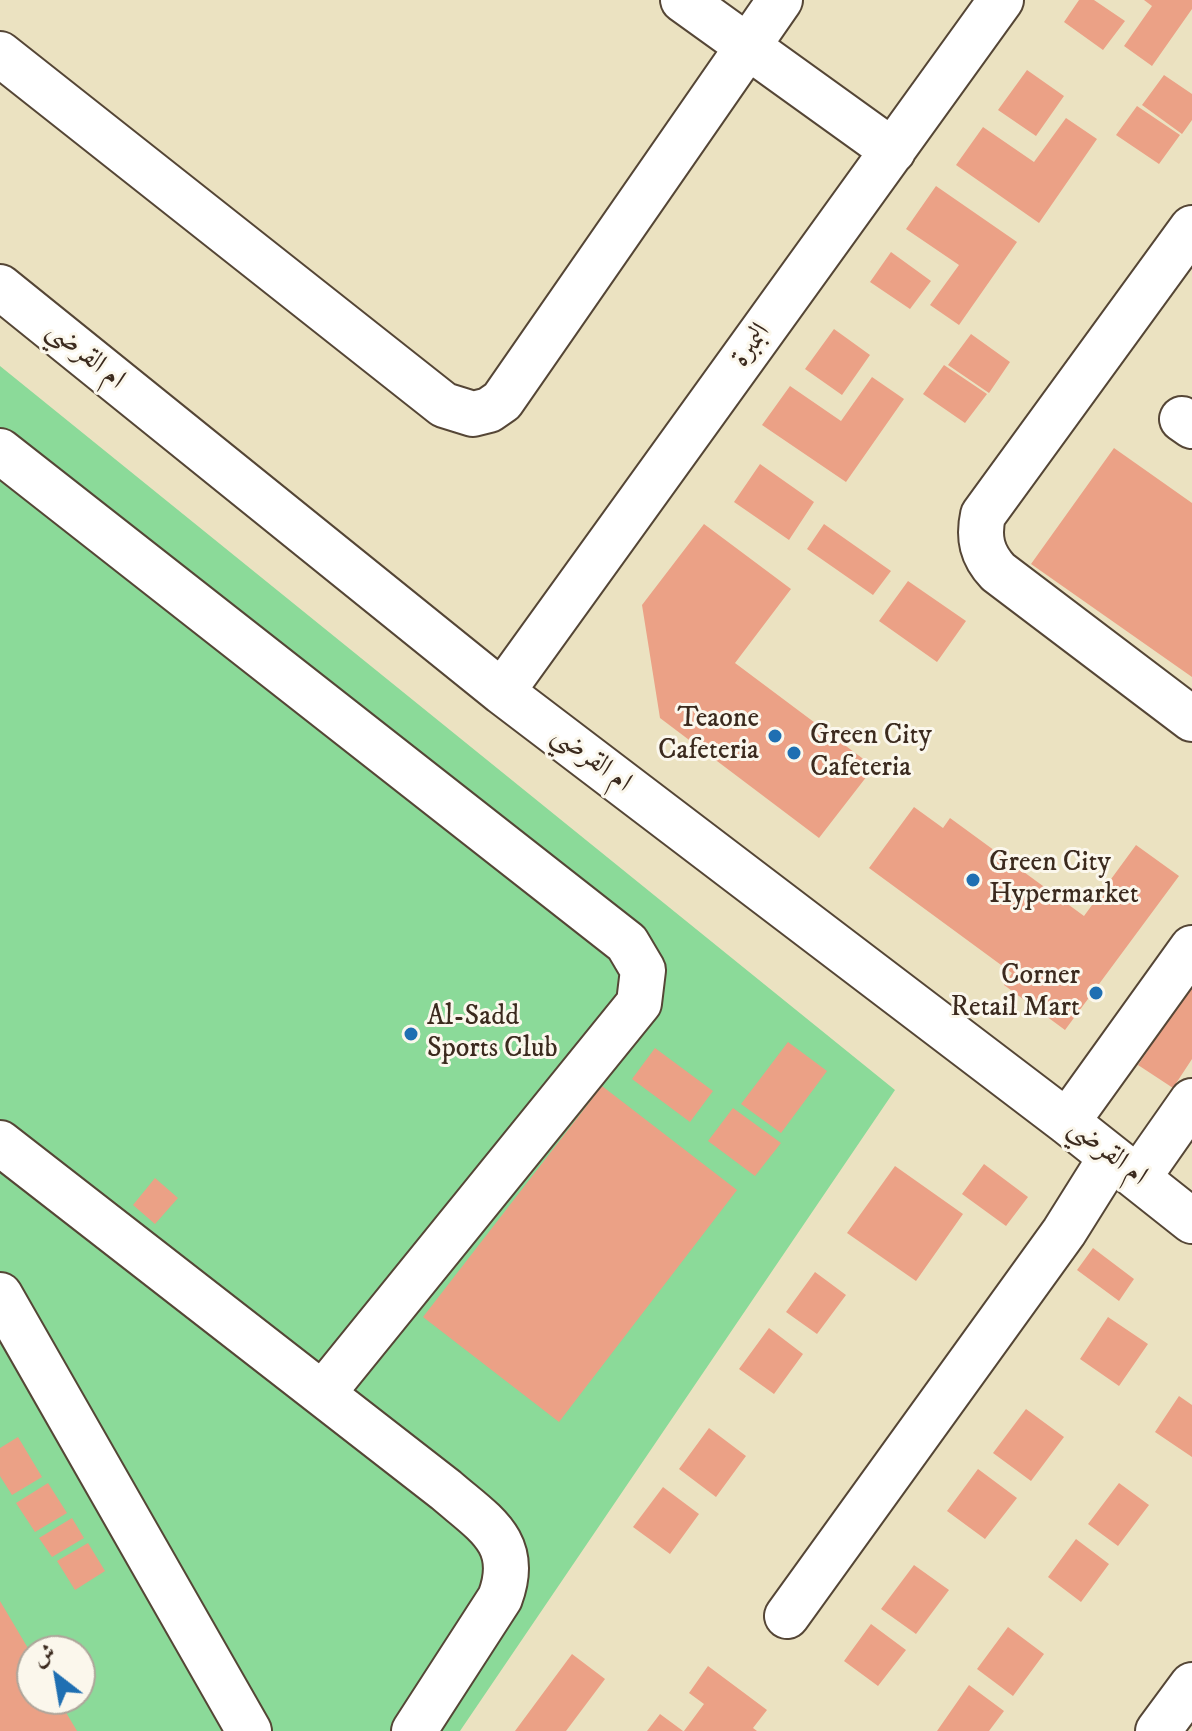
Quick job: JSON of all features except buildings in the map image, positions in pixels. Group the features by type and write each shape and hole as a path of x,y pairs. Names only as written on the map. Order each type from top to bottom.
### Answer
{"street":[{"path":"683,0 893,151"},
{"path":"0,54 444,405 473,414 489,410 511,389 577,288 780,0"},
{"name":"البمبرة","path":"502,692 1001,0"},
{"path":"1192,228 983,515 980,528 987,560 998,572 1192,719"},
{"name":"ام القرضي","path":"0,287 502,692 1067,1122 1192,1221"},
{"path":"0,451 627,943 643,970 639,1003 323,1393"},
{"path":"1067,1122 1192,948"},
{"path":"787,1616 1064,1232 1124,1167 1192,1101"},
{"path":"0,1143 323,1393 486,1525 500,1540 507,1556 507,1579 500,1598 414,1731"},
{"path":"0,1295 249,1731"},
{"path":"1158,1731 1192,1685"}],"green space":[{"name":"Al-Sadd Sports Club","path":"0,366 895,1090 460,1731 0,1731"}],"place":[{"name":"Teaone Cafeteria","path":"775,736"},
{"name":"Green City Cafeteria","path":"794,753"},
{"name":"Green City Hypermarket","path":"973,880"},
{"name":"Corner Retail Mart","path":"1096,993"},
{"name":"Al-Sadd Sports Club","path":"411,1034"}]}
